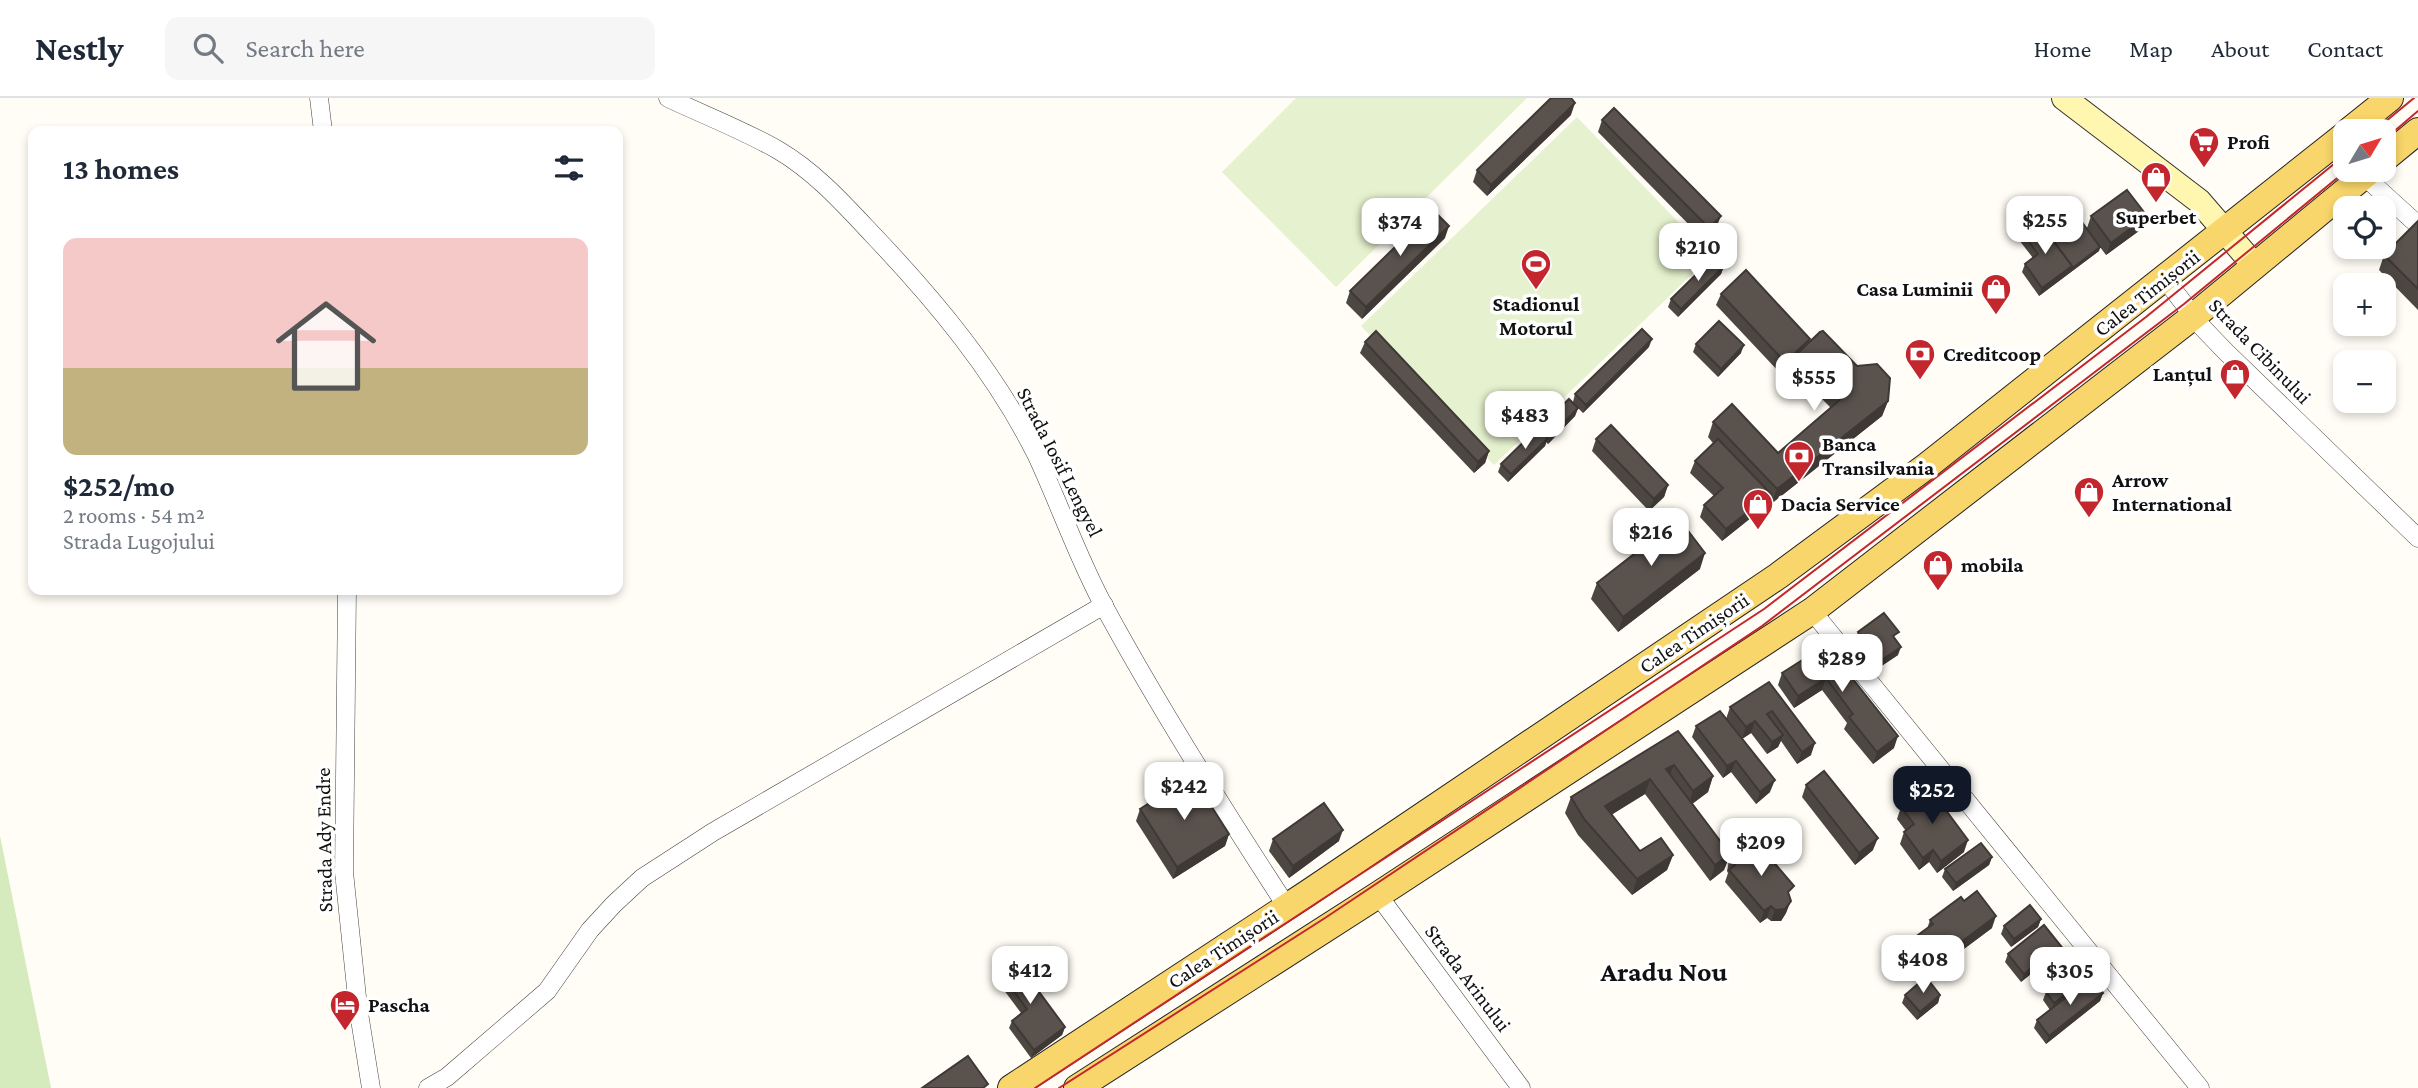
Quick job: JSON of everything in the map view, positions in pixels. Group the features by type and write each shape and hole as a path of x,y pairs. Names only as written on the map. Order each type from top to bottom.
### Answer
{"main road":[{"name":"Calea Timișorii","path":"2364,119 2390,98"},
{"name":"Calea Timișorii","path":"2396,149 2418,131"},
{"name":"Calea Timișorii","path":"1011,1088 1778,576 1928,465 2333,144"},
{"name":"Calea Timișorii","path":"1077,1088 1812,611 2194,316 2356,182"}],"street":[{"path":"319,98 322,126"},
{"name":"Strada Iosif Lengyel","path":"668,98 765,144 787,157 834,193 971,347 1035,453 1104,605 1164,711 1287,906"},
{"path":"2064,98 2200,201 2255,266"},
{"path":"2384,182 2418,225"},
{"name":"Strada Cibinului","path":"2165,279 2225,351 2418,538"},
{"name":"Strada Ady Endre","path":"347,595 344,872 358,1007 371,1088"},
{"path":"428,1088 447,1077 547,991 590,930 642,878 713,832 1104,605"},
{"path":"1812,611 2200,1088"},
{"name":"Strada Arinului","path":"1378,895 1521,1088"}],"green space":[{"path":"1296,98 1527,98 1336,287 1222,172"},
{"name":"Stadionul Motorul","path":"1577,117 1711,256 1494,465 1361,326"},
{"path":"0,836 51,1088 0,1088"}],"building":[{"path":"1551,98 1571,98 1575,103 1491,185 1477,170"},
{"path":"1614,108 1721,216 1709,228 1602,120"},
{"path":"2127,190 2147,216 2111,243 2091,216"},
{"path":"2071,207 2100,247 2070,270 2072,266 2044,228"},
{"path":"1433,210 1449,226 1366,307 1350,291"},
{"path":"2038,221 2072,266 2042,288 2025,264 2038,254 2022,232"},
{"path":"2418,221 2418,289 2388,259 2396,259 2396,243"},
{"path":"1715,256 1724,266 1681,309 1671,299"},
{"path":"1746,270 1810,339 1785,362 1721,294"},
{"path":"1719,321 1744,345 1721,369 1696,344"},
{"path":"1642,329 1652,339 1586,405 1575,394"},
{"path":"1376,331 1489,451 1478,462 1365,342"},
{"path":"1823,331 1857,366 1877,364 1890,378 1888,401 1777,489 1713,422 1732,404 1778,453 1842,398 1798,353"},
{"path":"1569,399 1578,408 1551,436 1541,426"},
{"path":"1611,425 1668,485 1654,499 1596,439"},
{"path":"1538,428 1548,438 1511,474 1501,464"},
{"path":"1718,439 1771,494 1726,529 1704,505 1723,488 1695,461"},
{"path":"1679,519 1705,553 1623,617 1597,583"},
{"path":"1884,613 1899,632 1893,636 1901,647 1880,661 1858,632"},
{"path":"1826,645 1898,736 1877,752 1849,717 1853,714 1826,678 1798,696 1782,673"},
{"path":"1769,682 1815,743 1802,752 1772,711 1767,714 1783,735 1772,742 1755,721 1746,727 1730,707"},
{"path":"1720,711 1775,780 1760,792 1736,761 1727,766 1696,726"},
{"path":"1678,731 1713,776 1693,791 1674,765 1666,769 1730,854 1715,865 1650,779 1605,806 1640,851 1661,838 1673,855 1637,879 1584,819 1571,797"},
{"path":"1824,771 1878,838 1859,853 1806,785"},
{"path":"1192,776 1229,834 1177,867 1140,809"},
{"path":"1928,786 1968,840 1941,861 1933,850 1923,858 1904,832 1914,824 1901,807"},
{"path":"1324,803 1343,830 1293,866 1273,839"},
{"path":"1981,843 1992,857 1956,883 1945,869"},
{"path":"1742,845 1752,851 1759,845 1794,886 1788,892 1791,901 1785,909 1775,910 1771,906 1764,911 1729,870 1735,865 1731,859 1733,849"},
{"path":"1977,891 1996,916 1933,963 1914,938 1933,924 1930,920 1961,897 1964,901"},
{"path":"2030,905 2041,919 2014,939 2004,926"},
{"path":"2044,925 2069,956 2052,970 2037,950 2032,954 2039,962 2024,974 2008,954"},
{"path":"1011,954 1065,1027 1034,1050 1012,1021 1027,1009 995,966"},
{"path":"2080,966 2088,977 2054,1003 2046,992"},
{"path":"1926,977 1940,995 1920,1012 1905,995"},
{"path":"2091,978 2103,993 2049,1036 2037,1020"},
{"path":"968,1056 988,1084 983,1088 922,1088"}],"tram line":[{"path":"2389,119 2414,98"},
{"path":"2396,130 2418,111"},
{"path":"1035,1088 1764,609 2146,317 2333,165"},
{"path":"1059,1088 1325,918 1762,626 2184,304 2333,182"}],"place":[{"name":"Profi","path":"2204,169"},
{"name":"Superbet","path":"2156,204"},
{"name":"Stadionul Motorul","path":"1536,291"},
{"name":"Casa Luminii","path":"1996,316"},
{"name":"Creditcoop","path":"1920,381"},
{"name":"Lanțul","path":"2235,401"},
{"name":"Banca Transilvania","path":"1799,483"},
{"name":"Arrow International","path":"2089,519"},
{"name":"Dacia Service","path":"1758,531"},
{"name":"mobila","path":"1938,592"},
{"name":"Pascha","path":"345,1032"}],"district":[{"name":"Aradu Nou","path":"1664,971"}]}
